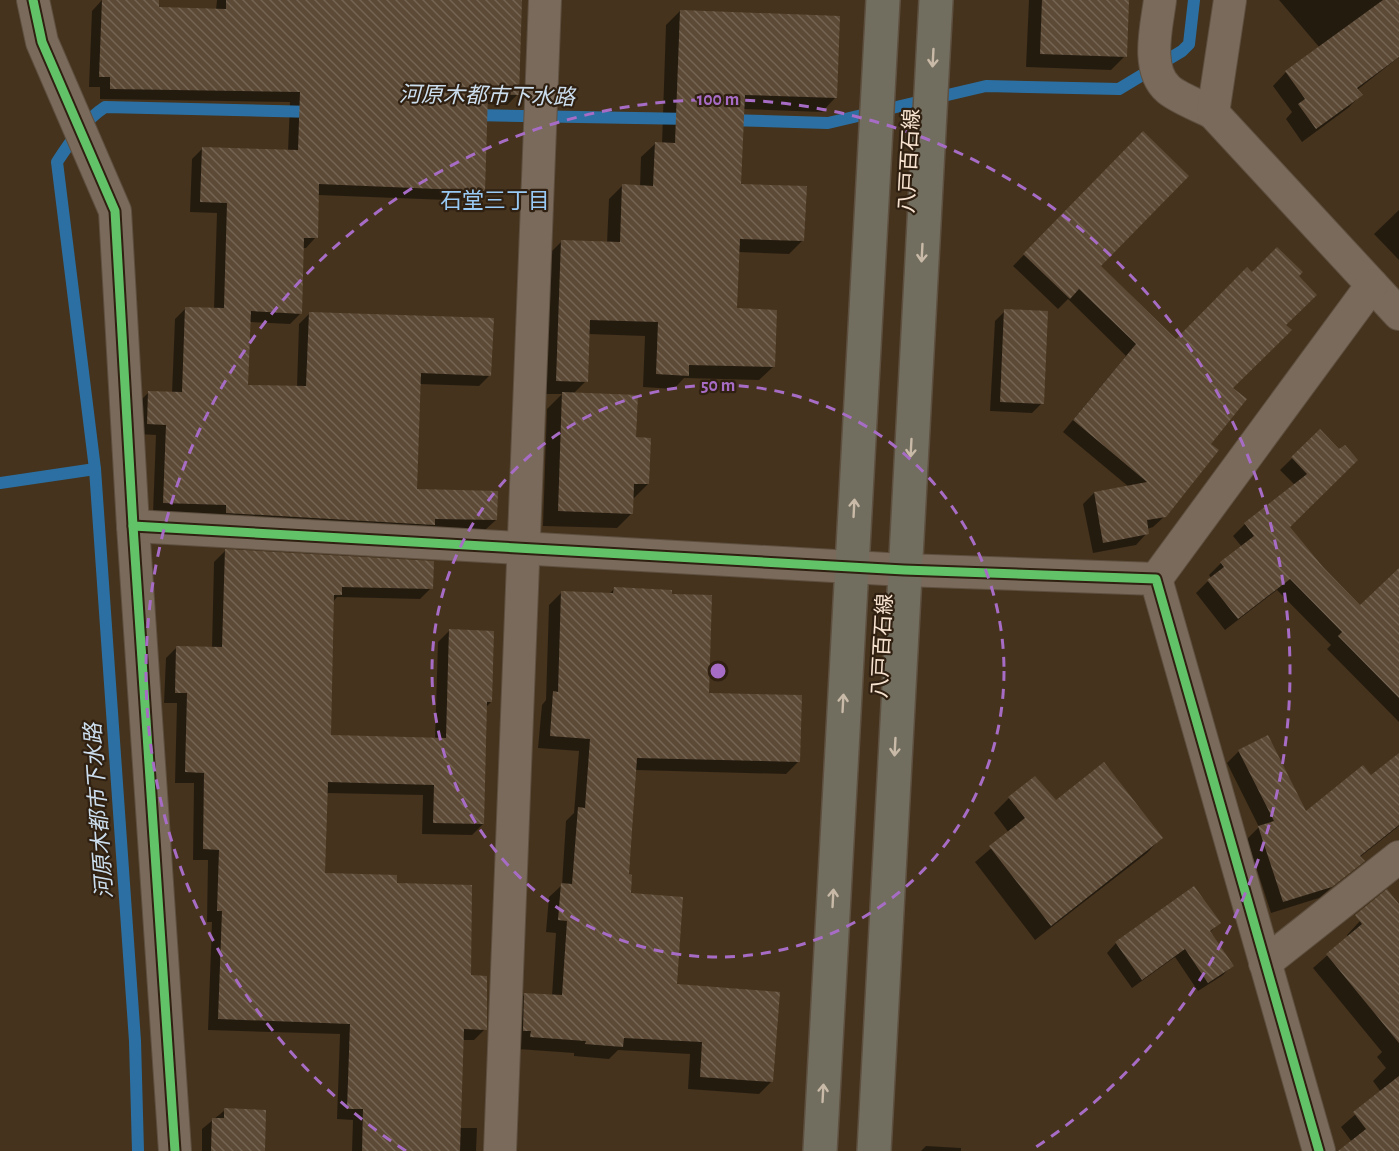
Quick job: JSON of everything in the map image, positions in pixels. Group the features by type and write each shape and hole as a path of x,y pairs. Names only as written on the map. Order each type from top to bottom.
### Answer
{"main road":[{"name":"八戸百石線","path":"820,1151 850,567 883,0"},
{"name":"八戸百石線","path":"874,1151 936,0"}],"street":[{"path":"33,0 42,42 115,211 133,526 175,1151"},
{"path":"500,1151 545,0"},
{"path":"1160,0 1153,53 1160,78 1167,89 1213,113 1399,314"},
{"path":"1213,113 1230,0"},
{"path":"1156,579 1372,285"},
{"path":"133,526 904,570 1156,579"},
{"path":"1156,579 1319,1151"},
{"path":"1265,963 1399,857"}],"building":[{"path":"102,0 159,0 159,7 226,9 226,0 522,0 519,95 488,94 485,191 319,184 318,238 304,238 302,314 251,311 248,385 306,386 309,312 494,318 491,376 421,373 417,489 498,491 497,520 435,519 435,525 226,513 226,505 163,503 166,425 147,424 148,391 182,392 185,307 224,308 227,203 200,202 202,147 298,150 300,92 110,89 110,77 99,77"},
{"path":"1042,0 1129,0 1127,57 1040,54"},
{"path":"1383,0 1399,0 1399,57 1357,88 1363,95 1316,129 1298,104 1305,99 1285,71"},
{"path":"680,10 840,16 837,98 745,95 741,184 807,186 804,241 740,239 737,308 777,310 775,367 689,365 689,376 656,374 658,322 590,320 588,382 556,381 561,240 620,242 622,184 653,186 655,142 675,143"},
{"path":"1143,131 1189,176 1101,266 1176,339 1247,267 1252,272 1277,247 1303,272 1299,276 1317,295 1286,325 1292,330 1233,388 1247,399 1211,444 1219,450 1166,517 1147,520 1149,534 1103,543 1094,492 1147,482 1073,420 1136,344 1079,289 1070,299 1023,254"},
{"path":"1004,309 1048,311 1044,404 1000,402"},
{"path":"562,392 638,395 636,437 651,438 649,484 634,484 633,514 558,511"},
{"path":"1320,429 1339,449 1345,445 1358,460 1290,527 1323,567 1360,605 1399,568 1399,698 1338,636 1342,632 1290,579 1238,619 1207,580 1224,567 1220,562 1254,536 1244,523 1307,474 1291,457"},
{"path":"225,549 434,561 433,589 342,587 342,595 334,595 331,735 446,738 449,629 494,631 492,702 487,702 484,824 433,823 434,785 328,782 325,873 397,875 397,883 472,885 471,975 487,976 487,1030 464,1029 460,1151 362,1151 363,1109 347,1109 350,1024 218,1019 222,911 217,911 219,850 203,849 204,773 185,772 187,693 175,693 176,646 222,647"},
{"path":"614,587 672,590 672,594 712,595 709,693 802,695 800,762 637,758 629,874 632,875 631,893 683,897 677,984 780,992 773,1082 700,1077 702,1042 624,1038 623,1047 585,1044 586,1041 530,1037 531,1031 523,1031 524,993 562,995 567,921 558,920 561,883 572,884 578,807 585,808 590,739 550,736 553,691 558,692 561,591 613,593"},
{"path":"1268,735 1306,811 1363,765 1371,775 1399,753 1399,825 1360,856 1365,861 1332,887 1283,902 1258,826 1274,821 1238,750"},
{"path":"1104,762 1163,838 1051,926 989,846 1025,818 1008,797 1035,776 1056,800"},
{"path":"1194,886 1221,923 1210,931 1234,966 1208,983 1185,949 1142,980 1115,942"},
{"path":"1387,889 1399,904 1399,1043 1326,954 1362,924 1355,915"},
{"path":"1399,1076 1399,1151 1338,1151 1366,1129 1353,1112"},
{"path":"224,1108 266,1110 265,1151 211,1151 212,1118 224,1118"}],"waterway":[{"name":"河原木都市下水路","path":"727,120 828,123 986,86 1119,89 1182,51 1189,44 1194,0"},
{"name":"河原木都市下水路","path":"138,1151 135,1041 95,469 57,162 84,125 105,107 314,112"},
{"name":"河原木都市下水路","path":"472,115 692,119"},
{"name":"河原木都市下水路","path":"0,483 95,469"}],"cycle path":[{"path":"33,0 42,42 115,211 133,526 175,1151"},
{"path":"133,526 904,570 1156,579 1319,1151"}],"district":[{"name":"石堂三丁目","path":"495,200"}]}
